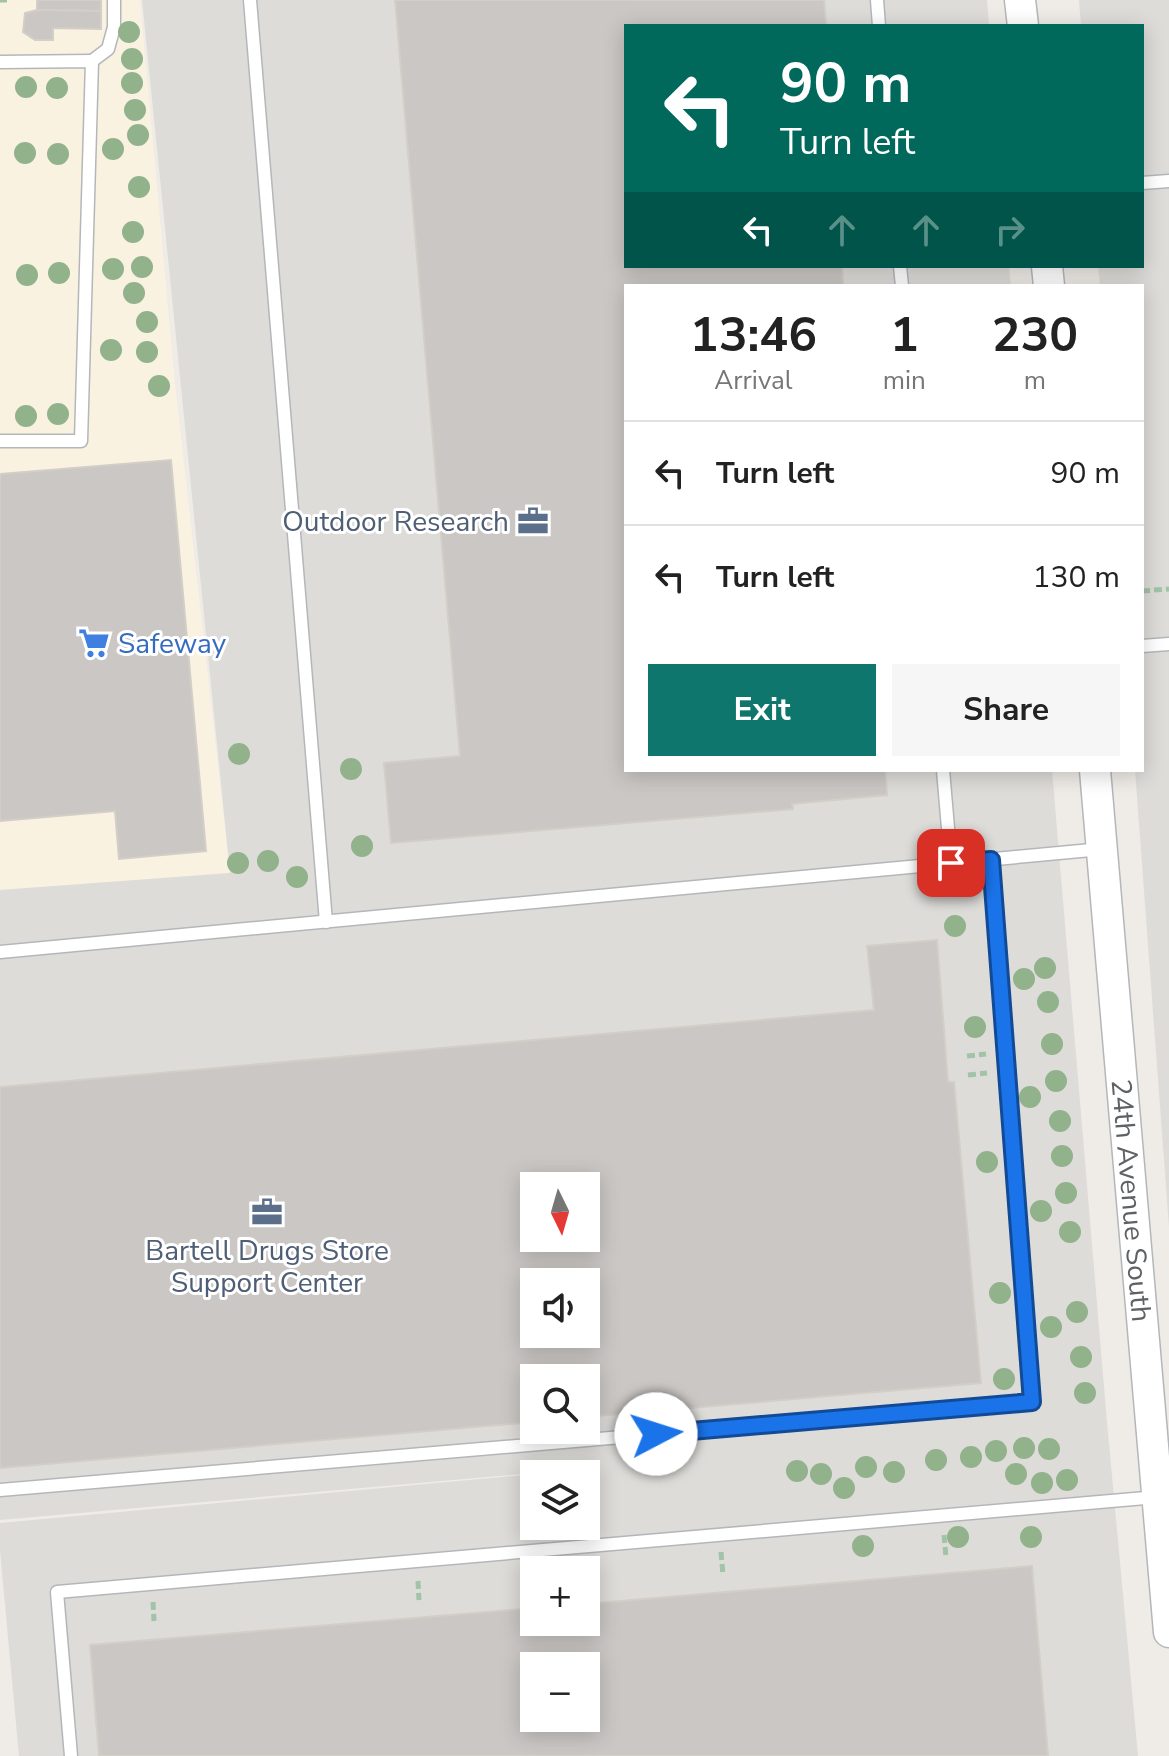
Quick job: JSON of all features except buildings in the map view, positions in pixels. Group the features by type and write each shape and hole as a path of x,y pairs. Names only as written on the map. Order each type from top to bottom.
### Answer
{"street":[{"path":"1020,0 1023,24"},
{"name":"24th Avenue South","path":"1095,772 1169,1632"}],"lane":[{"path":"0,62 92,61 108,49 114,27 114,0"},
{"path":"250,0 326,922"},
{"path":"877,0 879,24"},
{"path":"0,441 81,441 92,61"},
{"path":"1144,183 1169,181"},
{"path":"1144,646 1169,644"},
{"path":"943,772 951,863"},
{"path":"0,952 1102,849"},
{"path":"0,1490 1032,1402 991,860"},
{"path":"71,1756 57,1592 1157,1497"}],"path":[{"path":"0,0 7,0"},
{"path":"1144,591 1169,589"},
{"path":"967,1056 991,1054"},
{"path":"968,1075 993,1073"},
{"path":"944,1534 946,1557"},
{"path":"721,1552 723,1575"},
{"path":"417,1576 419,1600"},
{"path":"153,1598 154,1621"}],"shaded area":[{"path":"0,0 140,0 174,375 230,873 0,890"},
{"path":"142,0 987,0 989,24 624,24 624,268 1009,268 1011,284 624,284 624,772 1052,772 1138,1756 19,1756 0,1523 520,1475 520,1540 600,1540 600,1460 520,1460 520,1474 0,1520 0,890 230,873"},
{"path":"1079,0 1169,0 1169,1227 1135,772 1144,772 1144,284 1100,284 1098,268 1144,268 1144,24 1081,24"}],"place":[{"name":"Outdoor Research","path":"533,521"},
{"name":"Safeway","path":"94,643"},
{"name":"Bartell Drugs Store Support Center","path":"267,1212"}],"route":[{"path":"656,1434 1032,1402 991,860 951,863"}]}
